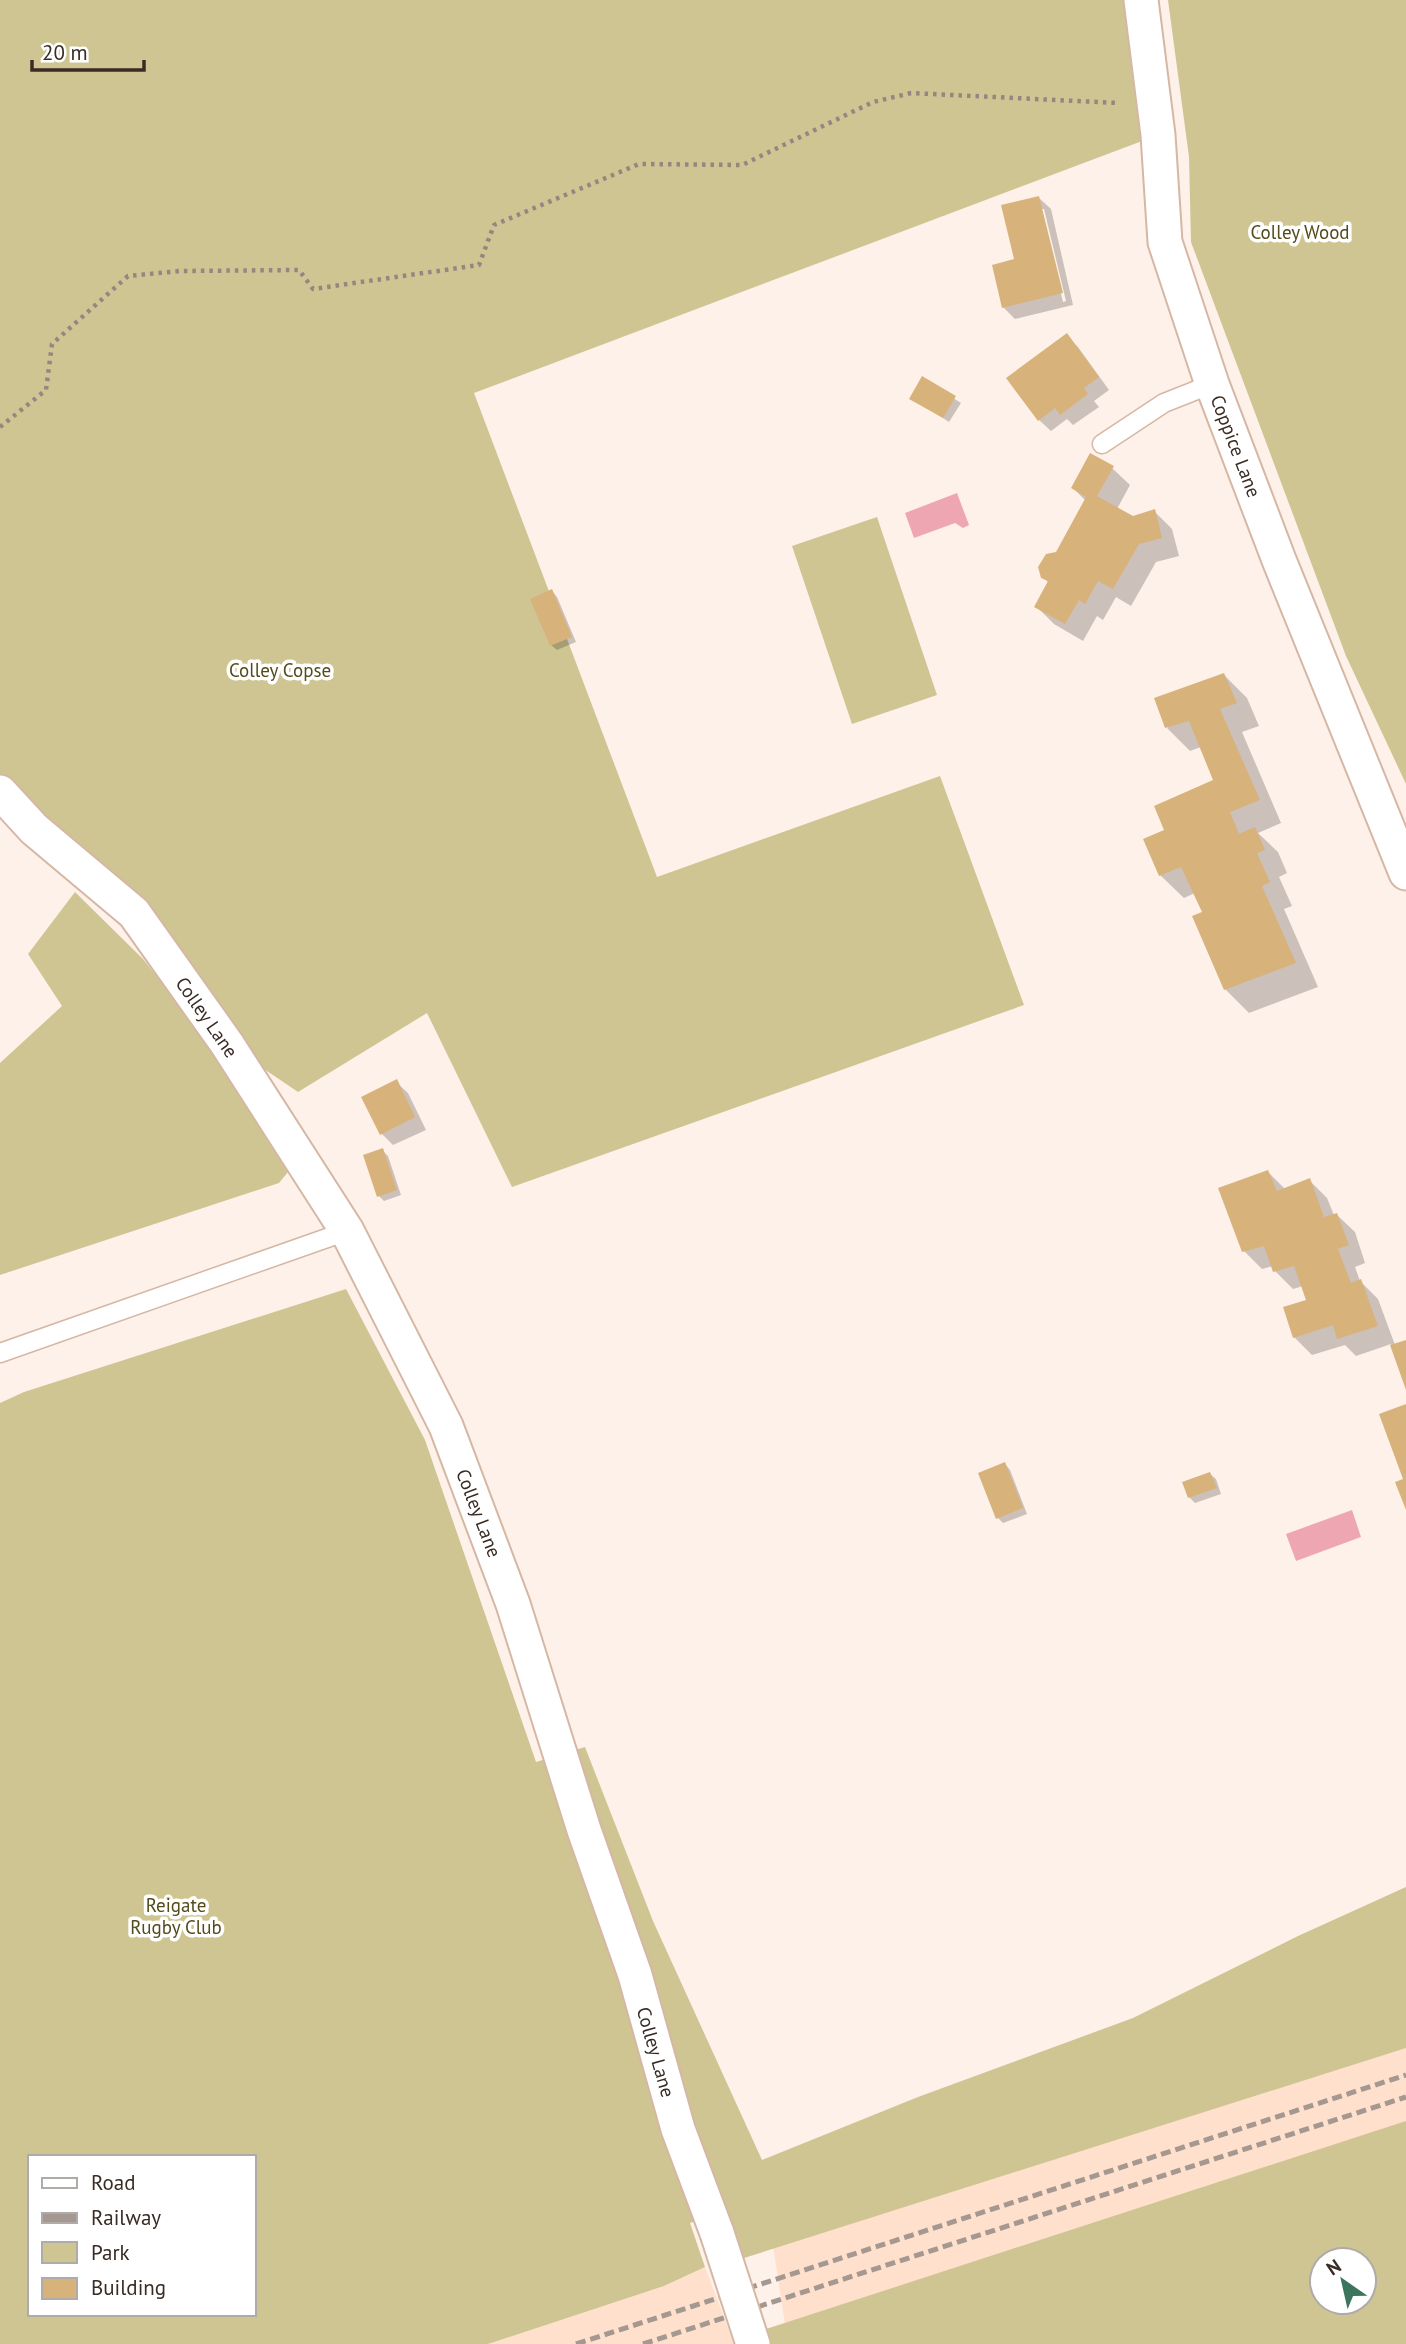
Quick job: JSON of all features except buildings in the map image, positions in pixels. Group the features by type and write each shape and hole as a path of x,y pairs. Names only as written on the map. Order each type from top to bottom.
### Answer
{"street":[{"name":"Coppice Lane","path":"1141,0 1158,135 1165,242 1212,384 1279,560 1406,873"},
{"name":"Colley Lane","path":"0,792 34,829 134,913 227,1044 347,1231 446,1426 513,1604 583,1830 635,1975 678,2129 717,2233 753,2344"}],"lane":[{"path":"1102,444 1164,403 1212,384"},
{"path":"0,1353 347,1231"}],"path":[{"path":"0,426 46,390 52,344 128,276 180,271 299,270 313,289 480,265 494,225 639,164 742,165 873,102 911,93 1154,105"}],"shaded area":[{"path":"957,493 969,525 963,528 955,523 914,538 905,513"},
{"path":"1352,1510 1361,1537 1296,1561 1286,1534"},
{"path":"1406,1887 1406,2245 1378,2249 1378,2246 1308,2246 1308,2261 788,2344 768,2213"},
{"path":"705,2267 734,2344 488,2344 664,2286"}],"green space":[{"name":"Colley Copse","path":"0,0 1141,0 1158,135 474,393 657,877 940,776 1024,1005 512,1187 427,1013 298,1092 227,1044 134,913 0,792"},
{"name":"Colley Wood","path":"1168,0 1406,0 1406,784 1346,656 1191,242 1189,157"},
{"path":"877,517 937,695 852,724 792,546"},
{"path":"75,892 143,959 220,1056 292,1167 279,1183 0,1275 0,1063 62,1006 28,954"},
{"name":"Reigate Rugby Club","path":"346,1289 425,1440 536,1762 585,1747 653,1921 762,2160 918,2097 1133,2018 1298,1936 1406,1887 1406,2048 741,2259 725,2211 690,2223 705,2267 664,2286 488,2344 0,2344 0,1403 24,1392"},
{"path":"1406,2121 1406,2344 767,2344 763,2330"}],"railway":[{"path":"576,2344 1406,2075"},
{"path":"643,2344 1406,2097"}]}
